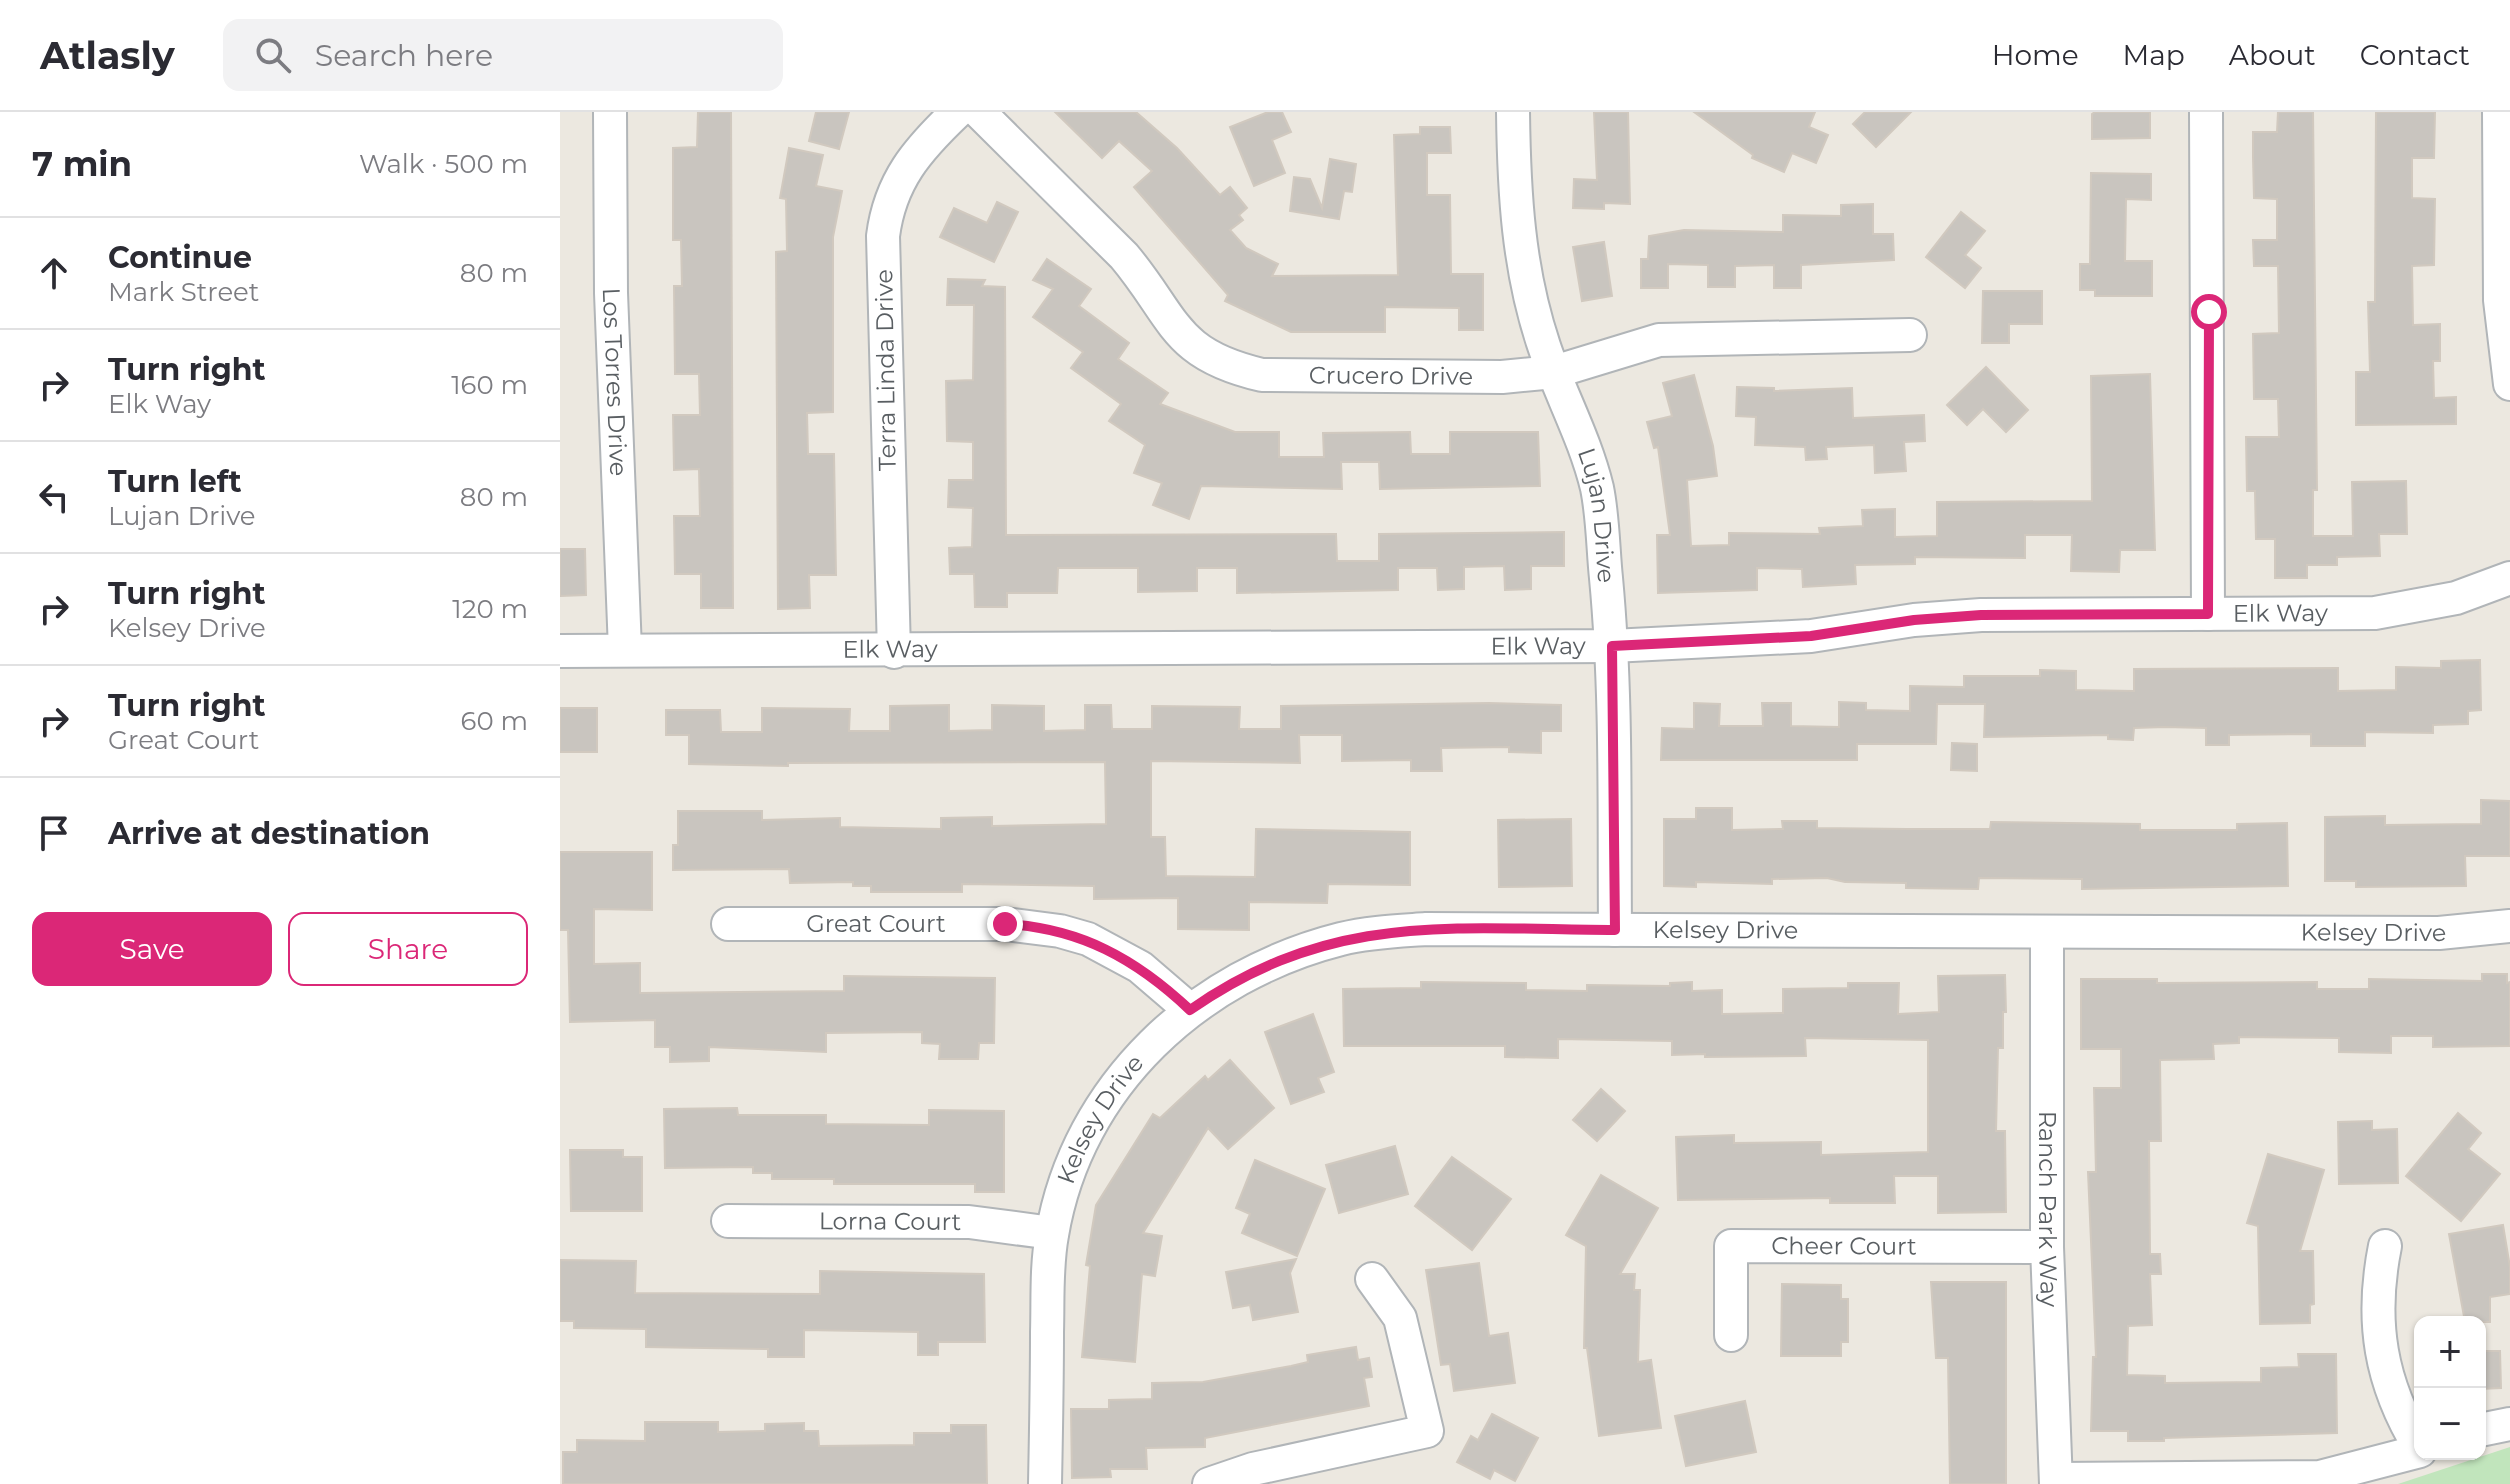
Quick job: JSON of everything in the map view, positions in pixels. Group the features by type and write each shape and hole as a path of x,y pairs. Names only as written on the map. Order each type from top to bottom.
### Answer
{"street":[{"name":"Los Torres Drive","path":"610,112 611,293 625,650"},
{"name":"Terra Linda Drive","path":"894,652 883,236 887,210 908,162 957,112"},
{"name":"Crucero Drive","path":"979,112 1124,256 1141,276 1169,323 1210,358 1262,375 1502,377 1554,372 1659,340 1910,335"},
{"name":"Lujan Drive","path":"1513,112 1518,234 1528,290 1554,372 1580,431 1597,489 1612,646 1615,930"},
{"path":"2206,112 2208,614"},
{"path":"2499,112 2500,300 2510,384"},
{"name":"Elk Way","path":"560,651 894,652 1612,646 1811,636 1914,620 1981,615 2375,613 2443,602 2510,578"},
{"name":"Great Court","path":"728,924 1005,924 1046,928 1088,939 1115,952 1140,967 1190,1010"},
{"name":"Kelsey Drive","path":"1045,1484 1048,1259 1067,1175 1093,1120 1127,1069 1190,1010 1237,979 1288,955 1342,939 1426,929 2439,933 2510,926"},
{"name":"Ranch Park Way","path":"2047,933 2047,1247 2056,1482"},
{"name":"Lorna Court","path":"728,1221 969,1222 1052,1233"},
{"name":"Cheer Court","path":"1731,1335 1731,1246 2047,1247"},
{"path":"2385,1246 2376,1304 2381,1362 2401,1416 2414,1439"},
{"path":"1209,1484 1253,1469 1427,1431 1400,1318 1372,1279"},
{"path":"2486,1429 2510,1424"},
{"path":"2056,1482 2365,1475 2414,1452"}],"green space":[{"path":"2510,1447 2510,1484 2398,1484 2471,1460 2486,1460 2486,1455"}],"building":[{"path":"698,112 731,112 733,608 701,608 701,574 675,574 674,516 700,516 699,469 674,470 673,415 700,415 699,374 675,374 674,286 682,286 681,240 673,240 673,148 697,147"},
{"path":"816,112 849,112 839,149 809,141"},
{"path":"1055,112 1136,112 1177,148 1220,195 1230,187 1247,208 1239,215 1243,220 1230,230 1246,248 1278,264 1272,276 1398,275 1394,135 1420,134 1420,127 1450,127 1451,153 1427,153 1427,195 1450,195 1451,274 1483,274 1483,330 1459,330 1459,308 1385,307 1385,332 1291,332 1225,301 1228,295 1134,187 1152,171 1119,141 1102,158"},
{"path":"1268,112 1282,112 1291,132 1272,140 1285,173 1254,186 1230,127"},
{"path":"1594,112 1628,112 1630,204 1604,203 1604,209 1573,208 1574,179 1597,180"},
{"path":"1694,112 1815,112 1809,127 1828,135 1816,163 1792,153 1784,172 1752,158 1753,155"},
{"path":"1865,112 1911,112 1876,147 1853,124"},
{"path":"2150,112 2150,138 2092,139 2092,114"},
{"path":"2278,112 2313,112 2317,490 2313,490 2313,536 2353,536 2352,482 2406,481 2407,534 2379,534 2380,556 2337,557 2337,565 2307,565 2307,578 2275,578 2275,539 2256,539 2255,491 2247,491 2246,437 2279,437 2278,399 2254,399 2253,334 2279,333 2278,266 2254,266 2253,240 2277,240 2277,199 2254,198 2253,132 2277,132"},
{"path":"2376,112 2435,112 2434,158 2412,158 2412,198 2435,199 2434,265 2412,266 2413,325 2440,324 2440,361 2433,361 2434,398 2456,397 2456,424 2356,425 2356,372 2370,372 2368,302 2375,302"},
{"path":"789,148 823,155 816,186 842,191 833,237 833,412 807,413 808,454 834,454 836,575 809,575 810,608 778,609 776,252 787,251 786,199 780,198"},
{"path":"1330,159 1356,164 1352,192 1344,191 1339,219 1290,211 1294,177 1310,179 1322,208"},
{"path":"2091,173 2151,174 2151,200 2126,199 2125,261 2152,261 2152,296 2095,296 2095,290 2080,290 2080,264 2090,264"},
{"path":"997,202 1018,212 994,262 940,237 954,208 987,223"},
{"path":"1873,204 1873,234 1893,234 1894,260 1801,265 1801,288 1774,288 1774,265 1735,266 1735,287 1708,287 1708,265 1668,264 1668,288 1641,288 1641,259 1648,259 1649,236 1684,230 1783,232 1783,215 1841,216 1841,205"},
{"path":"1961,212 1985,231 1965,255 1981,268 1965,288 1926,257"},
{"path":"1604,242 1612,296 1582,301 1573,247"},
{"path":"1047,259 1091,289 1079,306 1129,343 1118,359 1168,393 1160,404 1235,432 1279,432 1279,457 1324,457 1323,433 1410,432 1411,454 1450,454 1450,432 1538,432 1540,486 1380,489 1379,462 1341,462 1342,489 1201,486 1189,519 1153,505 1162,483 1134,473 1145,445 1109,421 1121,404 1071,368 1083,352 1033,317 1053,289 1033,280"},
{"path":"948,279 985,280 982,286 1005,287 1006,535 1336,534 1337,561 1379,561 1379,534 1564,532 1564,566 1531,566 1531,589 1505,590 1504,566 1464,567 1464,589 1438,590 1437,568 1398,568 1398,590 1237,593 1237,568 1197,568 1197,591 1138,592 1138,568 1058,568 1057,593 1007,593 1007,607 975,607 974,574 950,574 949,548 972,547 973,508 948,507 949,480 973,480 973,442 947,441 946,381 973,380 974,305 947,305"},
{"path":"1983,291 2042,291 2042,324 2009,324 2009,343 1982,343"},
{"path":"1986,367 2028,410 2006,432 1983,409 1967,425 1947,405"},
{"path":"2150,374 2155,550 2120,550 2119,572 2071,571 2072,535 2025,535 2025,558 1915,557 1915,564 1855,565 1856,584 1803,587 1802,569 1757,568 1757,590 1658,593 1657,535 1670,535 1658,447 1654,448 1647,422 1672,416 1663,383 1694,375 1713,446 1717,476 1687,480 1691,546 1729,545 1729,533 1820,534 1819,528 1863,526 1862,510 1895,509 1895,537 1937,536 1937,502 2092,501 2091,376"},
{"path":"1737,387 1774,388 1774,391 1852,388 1853,418 1924,415 1925,441 1904,442 1906,471 1875,473 1874,445 1826,447 1827,459 1806,460 1805,447 1755,445 1756,417 1736,416"},
{"path":"560,549 585,549 586,595 560,596"},
{"path":"2480,660 2481,710 2468,711 2468,724 2433,725 2433,733 2365,732 2365,746 2311,746 2311,734 2229,735 2229,745 2206,745 2206,728 2165,727 2134,728 2133,740 2108,739 2108,735 1984,737 1985,704 1937,704 1936,744 1857,744 1857,760 1661,760 1662,728 1694,729 1694,703 1720,704 1719,726 1763,726 1762,703 1791,703 1791,726 1839,727 1839,702 1866,703 1866,710 1910,711 1910,686 1964,687 1964,676 2040,676 2040,670 2076,671 2076,690 2134,691 2134,669 2338,668 2338,691 2396,690 2396,667 2441,668 2441,661"},
{"path":"949,705 949,731 992,730 992,705 1044,706 1044,731 1085,730 1085,705 1111,705 1112,729 1152,729 1152,706 1240,707 1239,729 1281,729 1281,706 1561,705 1561,731 1541,731 1541,753 1509,752 1509,747 1441,748 1442,771 1411,771 1411,760 1342,761 1342,735 1299,735 1300,763 1151,761 1151,837 1165,837 1166,876 1255,877 1256,829 1410,832 1410,885 1328,884 1327,903 1249,902 1249,930 1178,929 1178,898 1094,899 1094,886 962,884 962,892 871,892 871,886 853,886 853,882 790,883 789,869 673,870 673,845 678,845 678,811 762,811 762,820 840,818 840,827 941,829 941,818 992,817 992,826 1106,824 1105,762 788,763 788,766 689,764 689,735 666,735 666,710 720,710 721,732 762,732 762,708 850,709 849,731 890,731 890,706"},
{"path":"560,708 597,708 597,752 560,752"},
{"path":"1952,743 1977,744 1977,771 1951,770"},
{"path":"2481,800 2510,801 2510,856 2465,856 2466,886 2356,887 2356,881 2325,881 2325,817 2385,816 2385,825 2481,824"},
{"path":"1696,808 1732,808 1732,830 1783,829 1782,821 1817,821 1817,828 1990,829 1991,822 2140,824 2140,830 2237,830 2237,824 2287,823 2288,886 2082,889 2082,879 1979,878 1978,889 1906,888 1906,883 1845,882 1827,878 1772,879 1772,884 1696,882 1696,887 1664,886 1664,819 1696,819"},
{"path":"1571,819 1572,886 1499,887 1498,820"},
{"path":"560,852 652,852 652,910 594,909 594,964 640,963 640,993 844,991 844,976 995,978 994,1043 979,1043 978,1059 939,1059 940,1044 922,1043 922,1032 826,1033 826,1052 709,1047 709,1061 670,1062 670,1047 655,1047 655,1020 570,1022 568,930 560,930"},
{"path":"2482,974 2507,974 2507,983 2510,982 2510,1046 2433,1047 2433,1036 2391,1036 2391,1053 2339,1052 2339,1038 2239,1037 2239,1043 2213,1044 2214,1059 2160,1060 2161,1141 2149,1141 2150,1254 2160,1254 2161,1274 2150,1274 2152,1325 2128,1326 2127,1375 2165,1376 2165,1383 2261,1382 2261,1368 2299,1367 2298,1354 2336,1354 2337,1433 2128,1441 2128,1431 2091,1431 2093,1357 2096,1357 2088,1172 2096,1172 2094,1088 2121,1088 2121,1049 2081,1049 2081,979 2157,979 2157,983 2317,982 2317,989 2369,989 2369,979 2482,981"},
{"path":"2005,975 2006,1012 2003,1012 2003,1048 1998,1048 1996,1131 2005,1131 2006,1212 1938,1213 1938,1176 1894,1176 1895,1203 1830,1203 1830,1198 1678,1200 1676,1137 1734,1135 1734,1143 1821,1142 1821,1155 1928,1152 1928,1040 1805,1038 1806,1056 1672,1055 1672,1041 1558,1039 1558,1058 1505,1057 1505,1046 1344,1046 1343,989 1421,988 1421,982 1526,983 1526,990 1587,991 1587,985 1670,986 1670,983 1692,982 1692,991 1722,990 1722,1014 1783,1013 1783,989 1848,988 1848,983 1899,983 1898,1014 1939,1012 1938,976"},
{"path":"1313,1014 1334,1072 1318,1078 1324,1092 1291,1104 1265,1032"},
{"path":"1230,1060 1274,1108 1228,1149 1208,1128 1143,1233 1162,1236 1155,1276 1142,1274 1135,1362 1082,1357 1090,1266 1086,1265 1096,1205 1153,1114 1160,1118 1205,1076 1208,1080"},
{"path":"1601,1089 1625,1111 1597,1141 1573,1120"},
{"path":"737,1108 738,1115 826,1115 826,1124 929,1125 929,1110 1004,1111 1004,1192 975,1192 975,1184 834,1184 834,1179 772,1179 772,1173 753,1173 753,1167 665,1168 664,1109"},
{"path":"2458,1113 2481,1133 2468,1149 2500,1174 2461,1221 2406,1176"},
{"path":"2372,1121 2372,1130 2397,1129 2398,1183 2339,1184 2338,1122"},
{"path":"1395,1146 1408,1194 1339,1213 1326,1165"},
{"path":"570,1150 623,1150 623,1157 642,1157 642,1211 571,1211"},
{"path":"2268,1154 2324,1170 2300,1251 2313,1251 2314,1304 2310,1305 2310,1323 2260,1324 2258,1226 2247,1223"},
{"path":"1452,1157 1511,1199 1472,1250 1415,1206"},
{"path":"1255,1160 1325,1189 1297,1256 1242,1233 1250,1214 1236,1208"},
{"path":"1601,1175 1658,1208 1620,1274 1635,1274 1634,1290 1640,1290 1638,1362 1651,1360 1661,1428 1599,1436 1587,1348 1584,1348 1586,1246 1566,1235"},
{"path":"2503,1225 2510,1267 2510,1294 2490,1297 2490,1322 2486,1322 2486,1316 2464,1316 2449,1234"},
{"path":"1296,1259 1290,1273 1298,1312 1253,1320 1250,1305 1233,1308 1226,1272"},
{"path":"560,1260 636,1261 635,1293 820,1294 820,1271 984,1274 985,1342 938,1342 938,1355 918,1355 918,1332 804,1330 804,1357 768,1357 768,1349 646,1347 646,1329 574,1328 574,1321 560,1321"},
{"path":"1479,1263 1489,1336 1508,1333 1515,1383 1454,1391 1450,1364 1441,1365 1426,1270"},
{"path":"1931,1282 2006,1282 2006,1484 1950,1484 1948,1358 1936,1358"},
{"path":"1782,1284 1841,1285 1841,1299 1848,1299 1848,1342 1841,1342 1841,1356 1781,1356"},
{"path":"1356,1347 1358,1360 1369,1358 1372,1377 1364,1378 1369,1406 1205,1438 1205,1447 1146,1448 1147,1469 1110,1469 1111,1477 1072,1478 1071,1409 1109,1409 1109,1400 1152,1399 1152,1383 1203,1382 1291,1366 1308,1362 1307,1355"},
{"path":"2486,1351 2500,1351 2501,1388 2486,1389"},
{"path":"1745,1401 1756,1452 1686,1466 1675,1416"},
{"path":"1492,1414 1538,1438 1515,1481 1494,1470 1490,1479 1457,1462 1471,1436 1478,1440"},
{"path":"645,1422 718,1422 718,1432 765,1431 765,1424 804,1423 804,1431 818,1431 819,1446 914,1445 914,1433 951,1433 951,1425 986,1425 987,1484 563,1484 563,1452 577,1452 577,1440 645,1441"}],"route":[{"path":"1005,924 1060,931 1088,939 1140,967 1190,1010 1237,979 1288,955 1342,939 1426,929 1615,930 1612,646 1778,639 1914,620 1981,615 2208,614 2209,312"}]}
